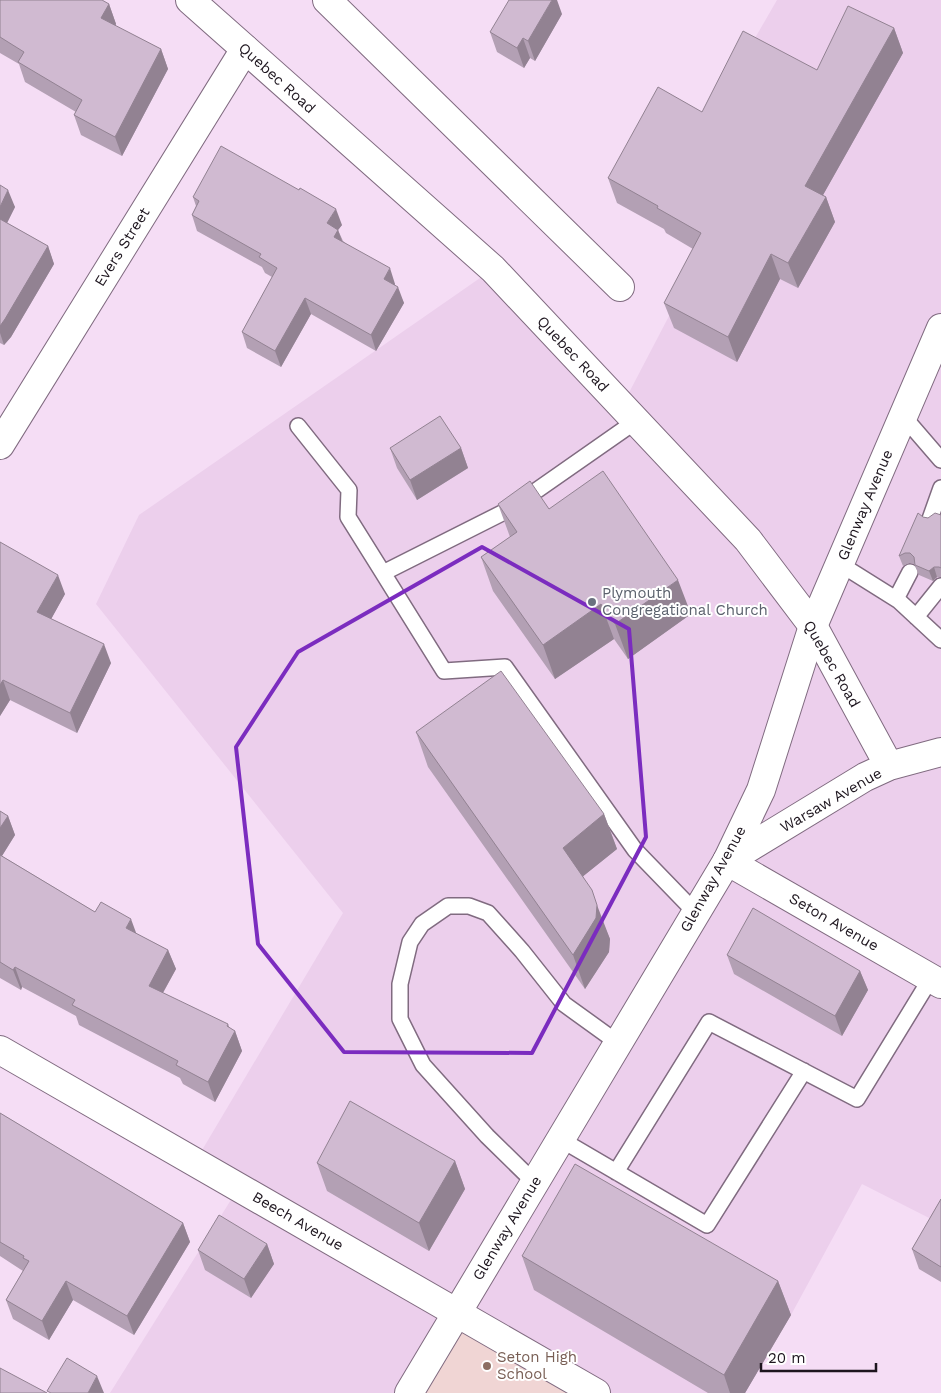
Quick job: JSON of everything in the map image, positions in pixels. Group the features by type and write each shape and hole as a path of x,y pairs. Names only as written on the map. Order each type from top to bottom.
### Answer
{"street":[{"name":"Quebec Road","path":"190,0 493,270 748,540 813,626 889,766"},
{"path":"328,0 620,287"},
{"name":"Evers Street","path":"1,440 244,49"},
{"name":"Glenway Avenue","path":"409,1393 727,861 761,790 813,626 941,328"},
{"name":"Warsaw Avenue","path":"727,861 864,777 889,766 941,752"},
{"name":"Seton Avenue","path":"727,861 936,981"},
{"name":"Beech Avenue","path":"0,1050 596,1393"}],"lane":[{"path":"904,416 941,460"},
{"path":"384,574 510,509 636,421"},
{"path":"298,426 350,490 348,516 444,671 505,667 635,850 696,912"},
{"path":"930,519 941,488"},
{"path":"840,564 896,599 938,632"},
{"path":"896,599 910,572"},
{"path":"916,616 941,586"},
{"path":"534,1182 486,1136 423,1065 400,1019 400,984 410,942 422,924 448,906 469,906 488,913 522,951 564,1004 618,1043"},
{"path":"616,1172 708,1022 858,1099 936,981"},
{"path":"560,1139 707,1225 804,1072"}],"highlighted area":[{"path":"482,547 629,629 646,837 532,1053 344,1052 258,944 236,747 298,652"}],"shaded area":[{"path":"777,0 941,0 941,1224 862,1184 791,1315 745,1393 110,1393 239,1187 195,1162 343,913 96,604 139,515 493,269 622,406 773,117 755,38"},
{"name":"Seton High School","path":"457,1312 596,1393 409,1393"}],"building":[{"path":"0,0 102,0 109,4 101,18 161,49 115,137 74,115 82,100 18,62 24,52 0,37"},
{"path":"509,0 552,0 528,41 523,38 517,48 490,32"},
{"path":"848,6 894,28 805,186 826,197 788,263 771,254 728,337 664,303 701,233 608,178 658,87 702,112 743,31 817,70"},
{"path":"221,146 336,209 327,223 338,230 334,237 390,268 384,279 398,287 371,335 305,298 275,351 242,332 277,268 259,257 261,254 192,215 199,201 193,197"},
{"path":"0,185 8,190 0,207"},
{"path":"0,219 48,246 0,326"},
{"path":"440,416 461,448 410,480 390,448"},
{"name":"Plymouth Congregational Church","path":"603,471 678,580 615,624 601,604 543,645 481,557 517,532 498,504 530,481 549,509"},
{"path":"918,513 928,518 935,513 941,515 941,568 934,567 929,571 915,565 914,557 910,553 899,556"},
{"path":"0,542 58,575 37,612 104,644 70,713 3,680 0,685"},
{"path":"501,671 604,814 563,848 592,890 597,905 596,918 573,955 416,732"},
{"path":"0,811 8,816 0,828"},
{"path":"0,855 95,912 101,902 131,919 126,928 168,950 149,986 228,1024 227,1026 235,1031 208,1082 176,1065 178,1061 72,1005 75,1000 15,967 13,970 0,962"},
{"path":"753,908 860,971 835,1016 727,955"},
{"path":"350,1101 455,1161 419,1223 317,1163"},
{"path":"0,1113 183,1223 127,1316 66,1281 42,1321 6,1300 29,1261 0,1242"},
{"path":"575,1164 778,1281 724,1375 522,1256"},
{"path":"941,1199 941,1267 912,1249"},
{"path":"219,1215 267,1244 244,1279 198,1250"},
{"path":"67,1358 97,1376 88,1393 51,1393 47,1391"},
{"path":"0,1368 47,1393 0,1393"}],"place":[{"name":"Plymouth Congregational Church","path":"592,602"},
{"name":"Seton High School","path":"487,1366"}]}
